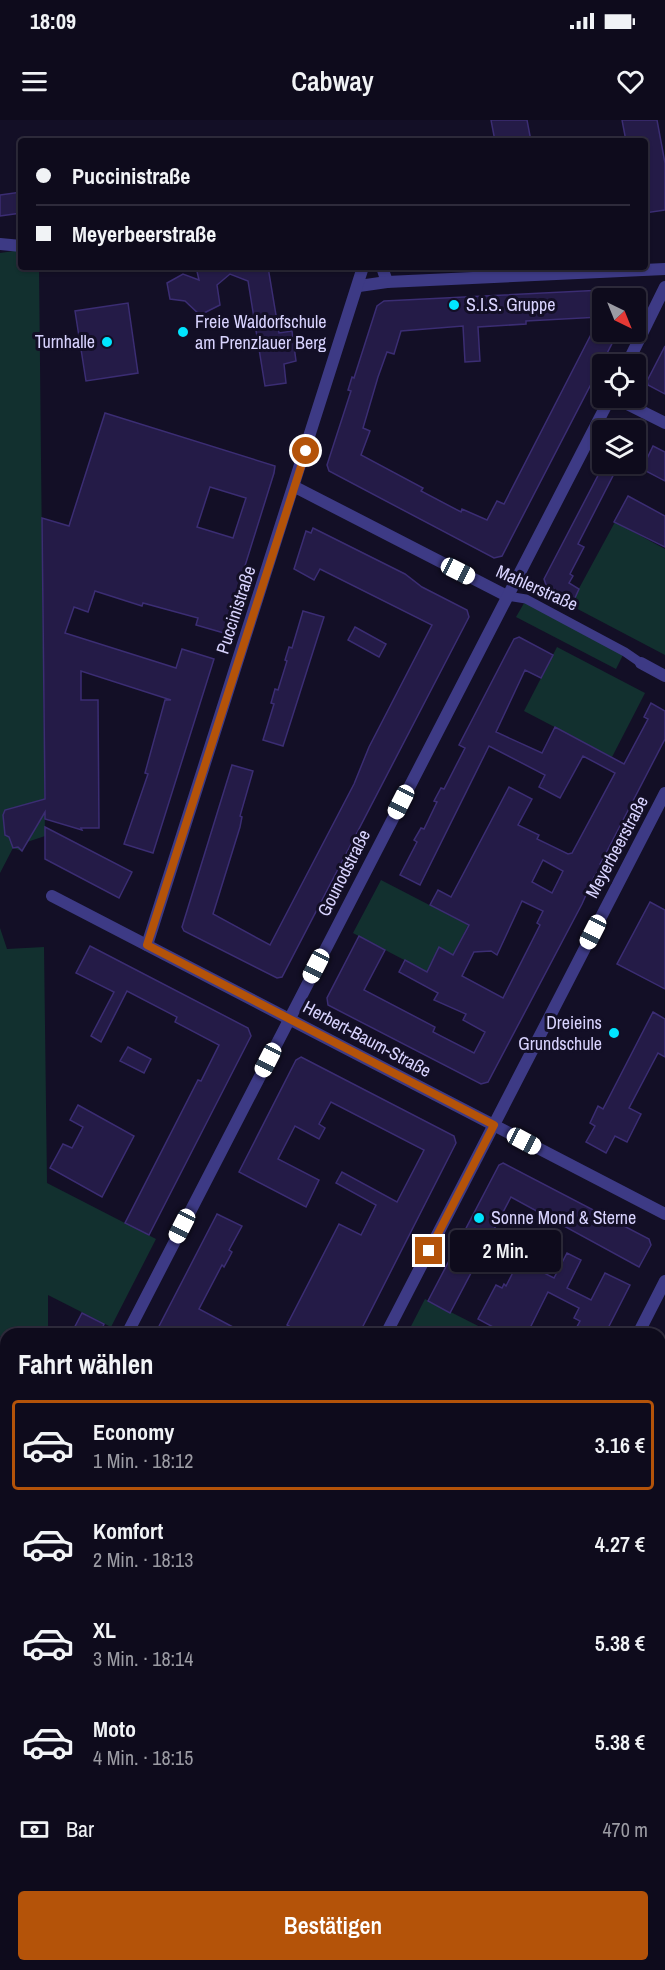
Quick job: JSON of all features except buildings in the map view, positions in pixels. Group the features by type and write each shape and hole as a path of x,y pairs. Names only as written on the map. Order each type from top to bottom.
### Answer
{"street":[{"path":"0,244 18,246"},
{"path":"648,270 665,269"},
{"name":"Puccinistraße","path":"147,945 362,270"},
{"path":"382,270 387,282"},
{"path":"359,286 387,282 644,270"},
{"path":"632,354 665,287"},
{"name":"Gounodstraße","path":"130,1328 605,408"},
{"path":"635,408 665,423"},
{"name":"Mahlerstraße","path":"295,487 507,596 523,597 665,676"},
{"name":"Meyerbeerstraße","path":"389,1328 665,793"},
{"name":"Herbert-Baum-Straße","path":"51,896 665,1214"},
{"path":"641,1328 665,1281"}],"green space":[{"path":"18,250 18,270 39,270 45,836 27,842 22,851 13,848 0,873 0,253"},
{"path":"615,522 665,549 665,655 570,605"},
{"path":"527,598 626,649 616,669 516,617"},
{"path":"557,647 645,693 612,757 524,711"},
{"path":"381,880 468,925 453,955 439,948 427,972 353,933"},
{"path":"0,928 7,949 44,947 47,1183 156,1239 111,1327 48,1295 48,1328 0,1328"},
{"path":"425,1299 482,1328 410,1328"}],"place":[{"name":"S.I.S. Gruppe","path":"454,305"},
{"name":"Freie Waldorfschule am Prenzlauer Berg","path":"183,332"},
{"name":"Turnhalle","path":"107,342"},
{"name":"Dreieins Grundschule","path":"614,1033"},
{"name":"Sonne Mond & Sterne","path":"479,1218"}],"route":[{"path":"306,451 147,945 494,1125 429,1251"}]}
